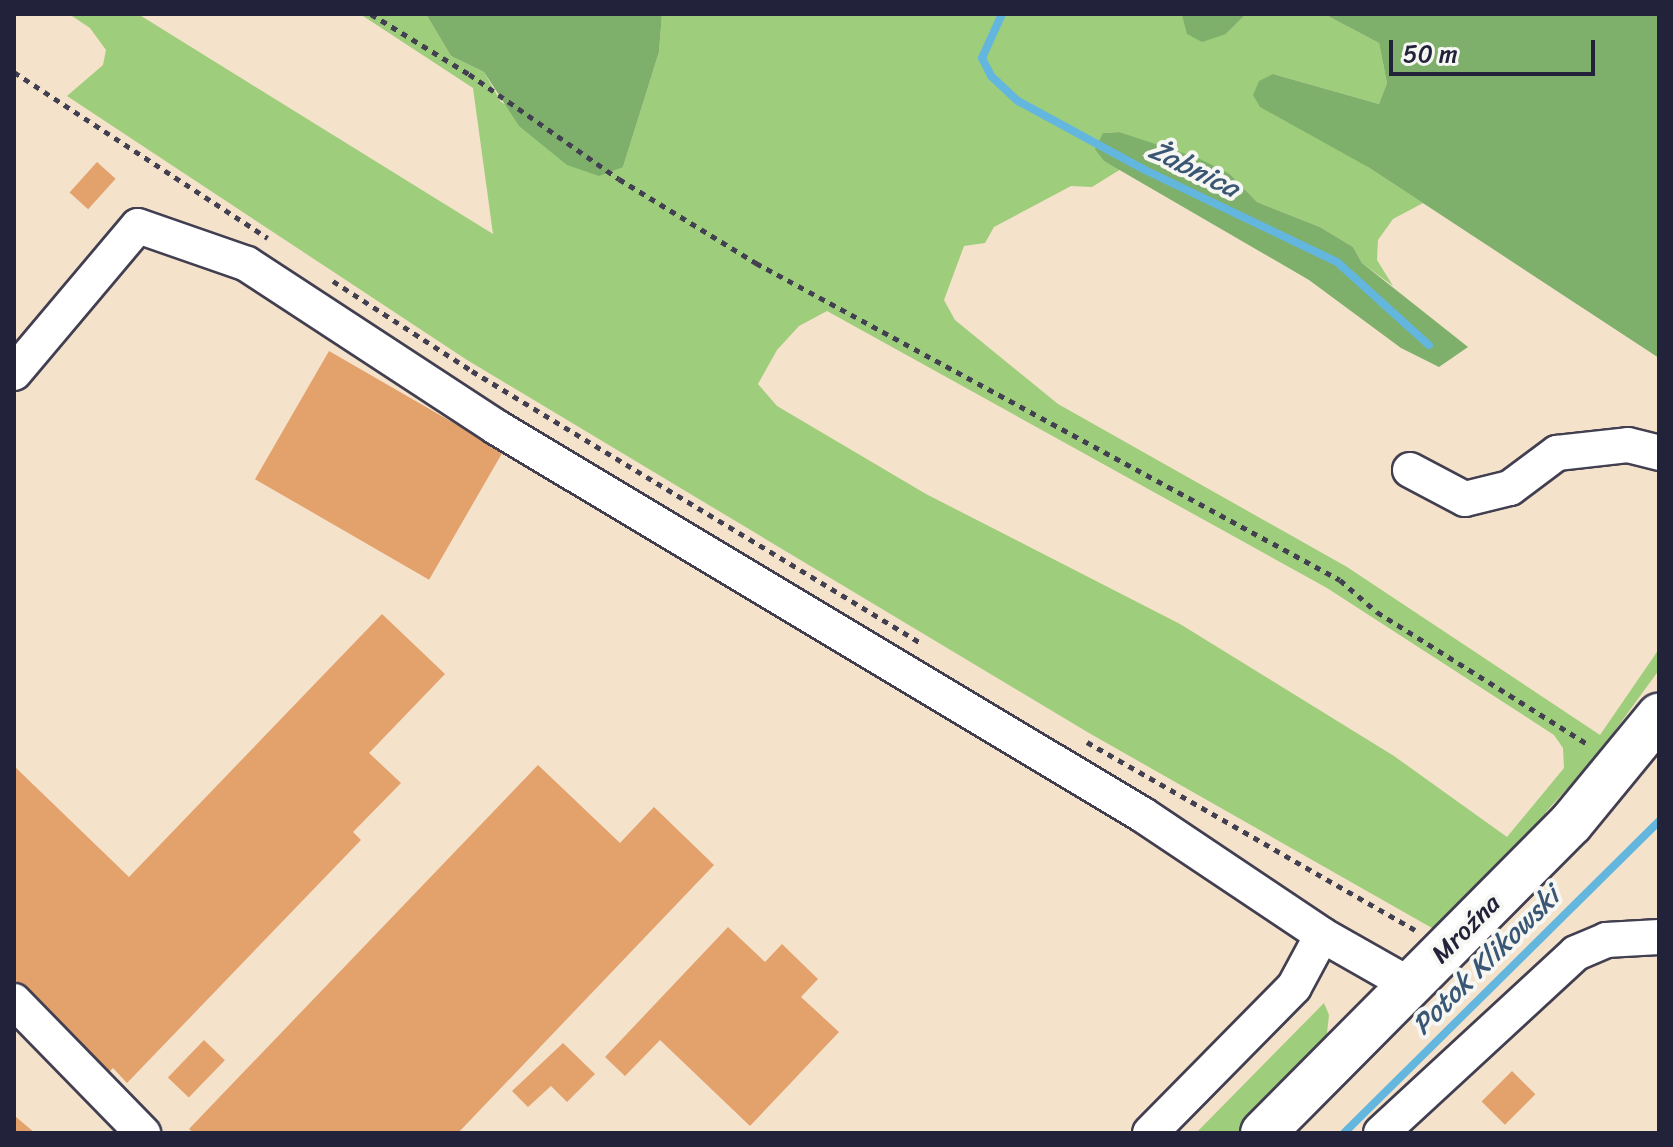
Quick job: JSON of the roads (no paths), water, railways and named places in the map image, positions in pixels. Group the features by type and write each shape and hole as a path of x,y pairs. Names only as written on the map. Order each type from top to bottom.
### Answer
{"main road":[{"name":"Mroźna","path":"1263,1133 1617,772 1659,716"}],"street":[{"path":"14,373 138,226 247,264 496,427 1143,815 1322,935 1410,985"},
{"path":"1410,470 1465,499 1510,488 1557,453 1628,445 1659,453"},
{"path":"1617,772 1659,747"},
{"path":"1150,1133 1294,987 1322,935"},
{"path":"1390,1132 1576,953 1606,940 1659,937"},
{"path":"14,1001 143,1133"}],"waterway":[{"name":"Żabnica","path":"1002,14 982,58 991,76 1018,101 1145,170 1337,262 1429,345"},
{"name":"Potok Klikowski","path":"1344,1133 1659,821"}]}
